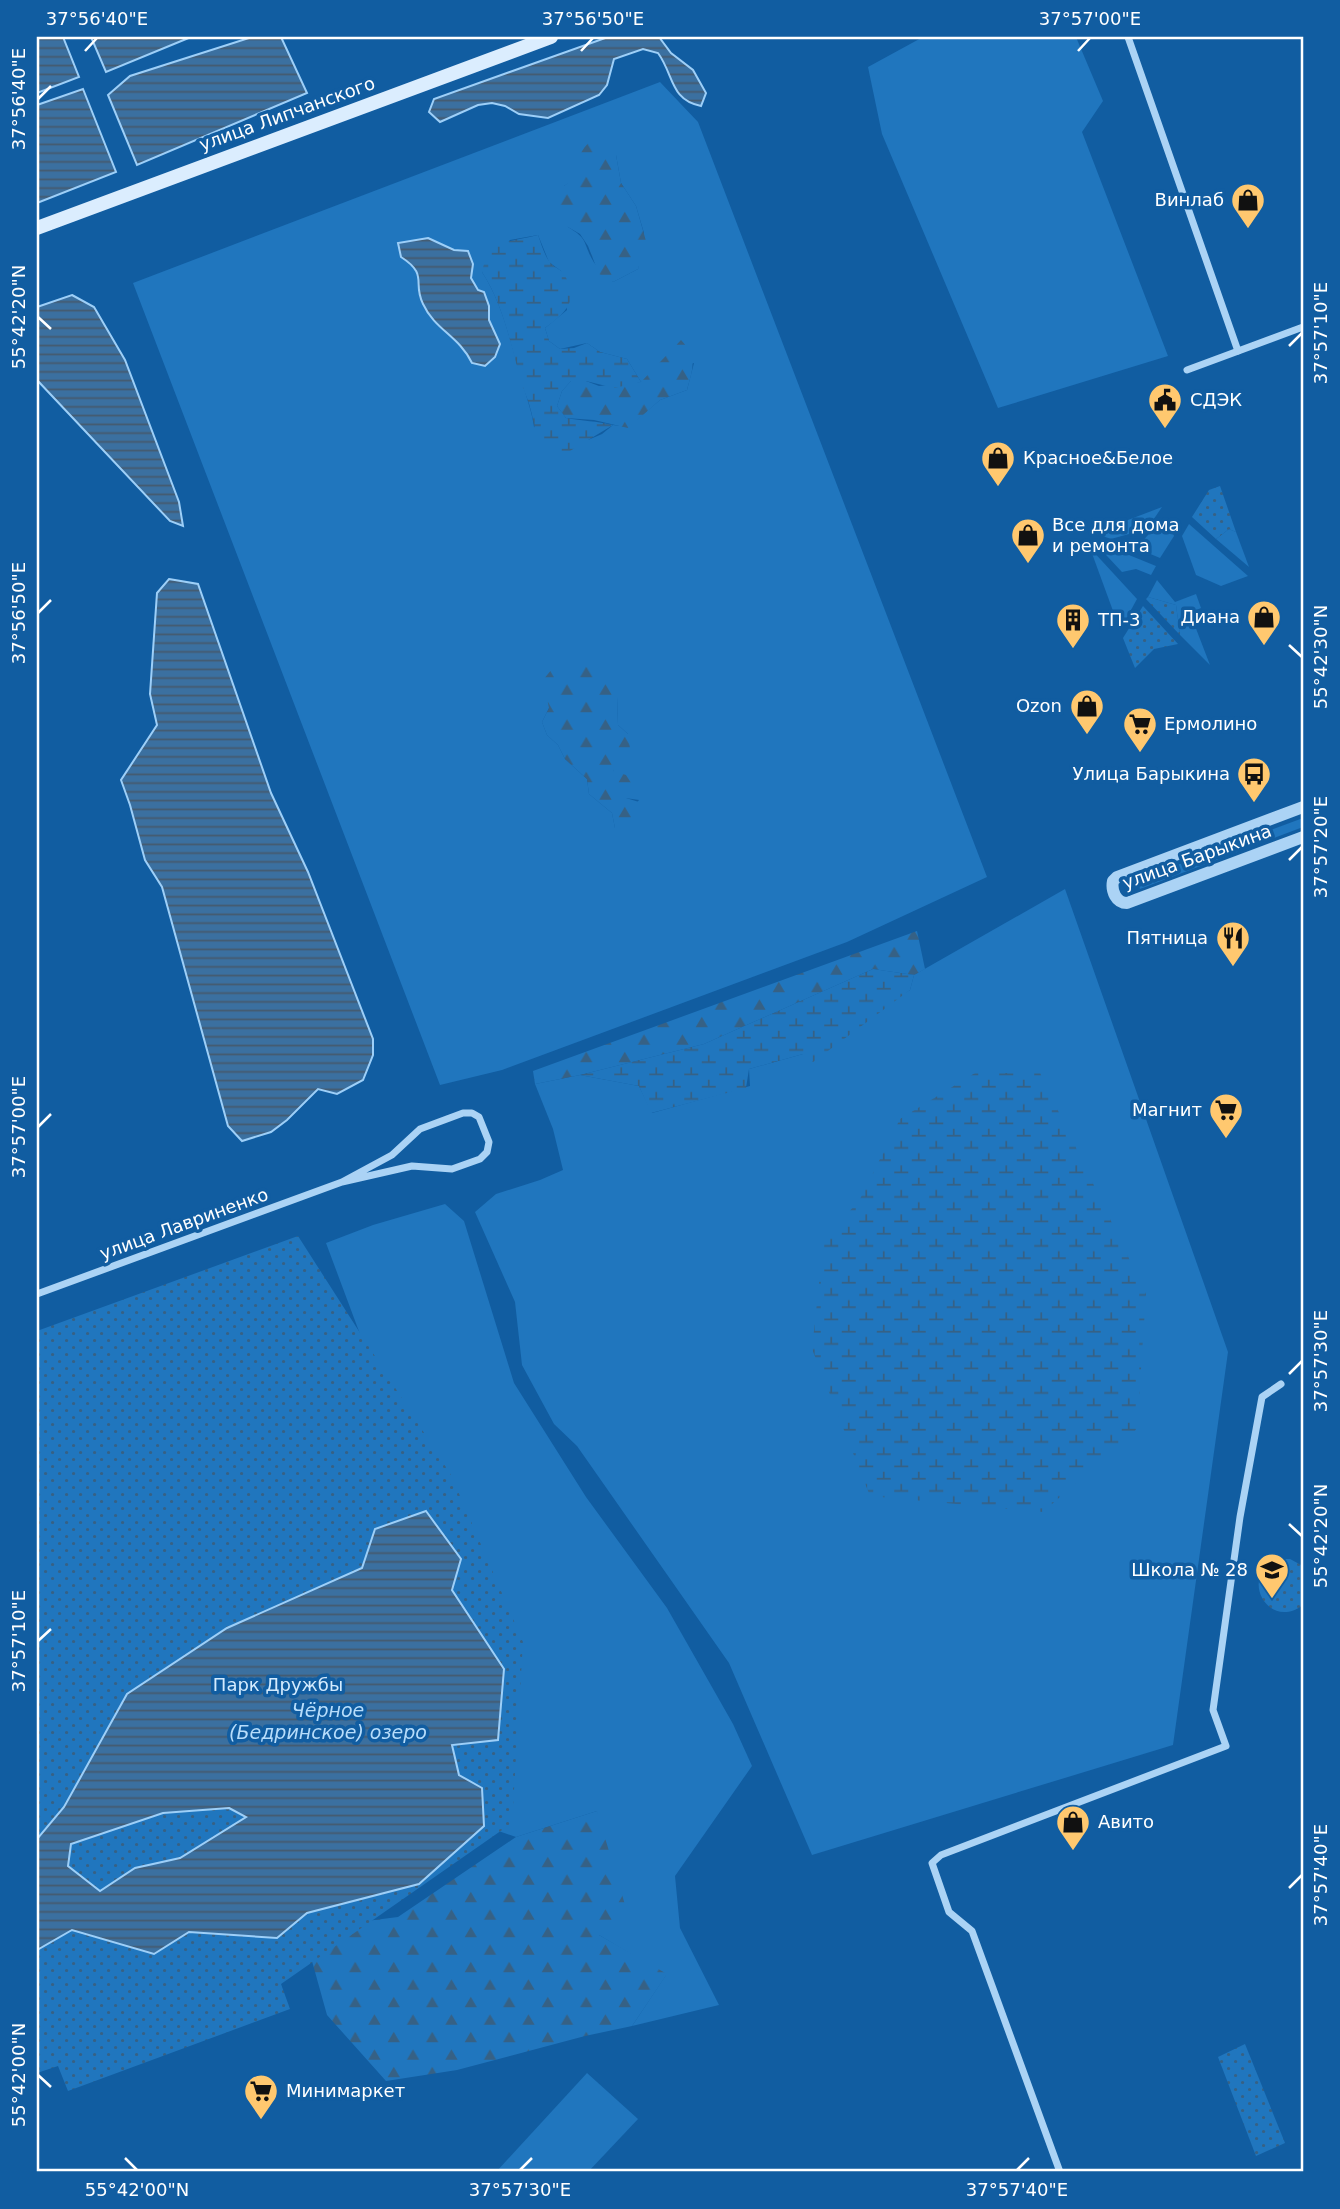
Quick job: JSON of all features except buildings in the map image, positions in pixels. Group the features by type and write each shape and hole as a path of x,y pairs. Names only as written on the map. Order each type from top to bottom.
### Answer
{"main road":[{"name":"улица Липчанского","path":"37,228 551,37"}],"street":[{"path":"1128,37 1238,351"},
{"path":"1187,370 1303,327"},
{"name":"улица Барыкина","path":"1303,807 1117,877 1112,887 1117,900 1127,904 1303,837"},
{"path":"463,1113 479,1117 489,1142 487,1152 480,1159 452,1169 412,1166 342,1182 392,1155 420,1129 463,1113"},
{"name":"улица Лавриненко","path":"37,1294 342,1182"},
{"path":"1060,2172 972,1931 949,1912 932,1863 941,1855 1226,1746 1213,1710 1240,1517 1262,1397 1281,1384"}],"green space":[{"path":"923,37 1076,37 1103,101 1082,132 1168,356 998,408 882,134 868,67"},
{"path":"660,82 698,122 987,877 847,942 502,1070 440,1085 133,283","holes":["616,155 621,183 636,206 644,233 638,269 613,282 599,268 582,238 568,227 564,186","538,235 549,262 561,271 567,310 545,328 549,341 560,349 587,343 600,352 627,359 641,382 694,363 687,390 660,400 628,427 613,425 588,440 534,427 506,327 490,285 482,272 510,240","428,238 454,250 473,264 471,278 489,306 489,320 500,344 472,363 462,347 424,308 413,265","617,697 618,725 628,734 613,771 625,798 639,800 615,828 612,813 589,794 587,779 565,759 558,745 547,735 542,722 549,708"]},
{"path":"592,139 606,144 616,155 621,183 636,206 646,241 638,269 613,282 599,274 580,234 568,227 559,214 556,199 564,186 576,177 580,156"},
{"path":"538,235 547,258 562,272 571,290 565,311 545,328 549,341 560,349 587,343 600,352 627,359 641,382 614,388 586,381 571,381 562,391 557,406 566,418 613,425 565,454 549,448 537,434 501,312 482,272 485,261 495,247"},
{"path":"681,340 690,352 693,364 687,390 660,400 628,428 594,420 566,418 557,406 562,391 571,381 586,381 599,386 641,382"},
{"path":"1220,486 1236,532 1229,529 1216,539 1192,517 1209,490"},
{"path":"1162,507 1147,529 1111,539 1094,533"},
{"path":"1189,524 1248,576 1221,586 1196,575 1182,536"},
{"path":"1229,529 1236,532 1249,567 1216,539"},
{"path":"1172,531 1174,536 1160,558 1136,548 1149,534"},
{"path":"1092,540 1156,566 1151,575 1136,569 1122,572"},
{"path":"1090,548 1137,599 1120,630"},
{"path":"1157,580 1175,602 1196,594 1201,608 1190,613 1210,665 1180,635 1176,605 1148,597"},
{"path":"1148,597 1176,605 1180,635 1146,599"},
{"path":"1143,606 1178,644 1154,649 1135,668 1123,638"},
{"path":"565,660 591,667 613,683 617,697 618,725 628,734 630,748 613,771 626,775 634,787 626,798 652,806 644,817 635,818 629,832 615,828 612,813 589,794 587,779 565,759 558,745 547,735 542,722 549,708 543,680"},
{"path":"1303,818 1303,827 1140,889 1137,880"},
{"path":"1065,889 1228,1352 1173,1745 812,1855 729,1663 577,1446 554,1424 522,1365 515,1302 475,1212 496,1194 563,1170 553,1129 535,1084 580,1075 639,1086 652,1113 750,1086 749,1069 803,1054 910,990 914,975"},
{"path":"917,931 925,969 914,975 873,969 704,1044 535,1084 533,1071"},
{"path":"873,969 914,975 910,990 813,1062 803,1054 749,1069 746,1088 651,1113 639,1086 580,1075 704,1044"},
{"path":"975,1073 1040,1073 1146,1294 1137,1429 1043,1512 870,1496 812,1349 824,1238 859,1201 900,1119"},
{"path":"445,1204 464,1221 514,1383 586,1497 667,1608 733,1724 752,1766 675,1876 680,1928 719,2005 632,2026 666,1975 599,1935 597,1811 516,1837 484,1826 426,1511 326,1243 373,1225"},
{"name":"Парк Дружбы","path":"298,1236 451,1475 523,1642 512,1823 281,1984 290,2009 68,2091 58,2066 37,2073 37,1331"},
{"path":"1282,1559 1290,1559 1303,1566 1303,1605 1290,1612 1278,1611 1268,1606 1261,1597 1259,1586 1261,1575 1268,1565"},
{"path":"597,1811 626,1908 599,1935 667,1974 632,2026 457,2070 386,2081 327,2015 312,1961 351,1923 398,1917 516,1837"},
{"path":"1245,2044 1285,2143 1256,2156 1218,2057"},
{"path":"587,2073 638,2119 588,2172 496,2172"}],"water":[{"path":"37,37 63,37 79,77 37,93"},
{"path":"91,37 191,37 106,72"},
{"path":"252,37 281,37 307,93 137,165 108,95 130,76"},
{"path":"608,37 659,37 671,53 693,70 706,93 701,106 691,103 678,92 658,53 643,49 614,59 607,85 599,95 548,118 519,114 505,106 492,103 478,105 440,122 429,112 434,99"},
{"path":"83,89 116,172 37,203 37,105"},
{"path":"428,238 454,250 468,251 473,264 471,278 478,290 484,292 489,306 489,320 500,344 495,357 485,366 472,363 461,346 428,313 420,296 415,269 401,257 398,243"},
{"path":"72,295 94,307 125,360 179,502 183,526 170,521 37,380 37,307"},
{"path":"169,579 198,584 271,793 308,872 373,1039 373,1055 363,1080 337,1094 318,1089 271,1132 242,1141 228,1126 162,887 145,860 121,780 157,725 150,694 157,593"},
{"name":"Чёрное (Бедринское) озеро","path":"426,1511 461,1559 452,1590 504,1669 498,1740 452,1745 459,1775 482,1788 484,1826 419,1884 307,1913 277,1938 189,1932 154,1954 72,1930 37,1950 37,1839 64,1807 127,1694 227,1628 362,1568 375,1529","holes":["229,1808 246,1817 180,1858 135,1868 100,1891 68,1866 71,1844 163,1813"]}],"place":[{"name":"Винлаб","path":"1248,230"},
{"name":"СДЭК","path":"1165,430"},
{"name":"Красное&Белое","path":"998,488"},
{"name":"Все для дома и ремонта","path":"1028,565"},
{"name":"Диана","path":"1264,647"},
{"name":"ТП-3","path":"1073,650"},
{"name":"Ozon","path":"1087,736"},
{"name":"Ермолино","path":"1140,754"},
{"name":"Улица Барыкина","path":"1254,804"},
{"name":"Пятница","path":"1233,968"},
{"name":"Магнит","path":"1226,1140"},
{"name":"Школа № 28","path":"1272,1600"},
{"name":"Авито","path":"1073,1852"},
{"name":"Минимаркет","path":"261,2121"}]}
